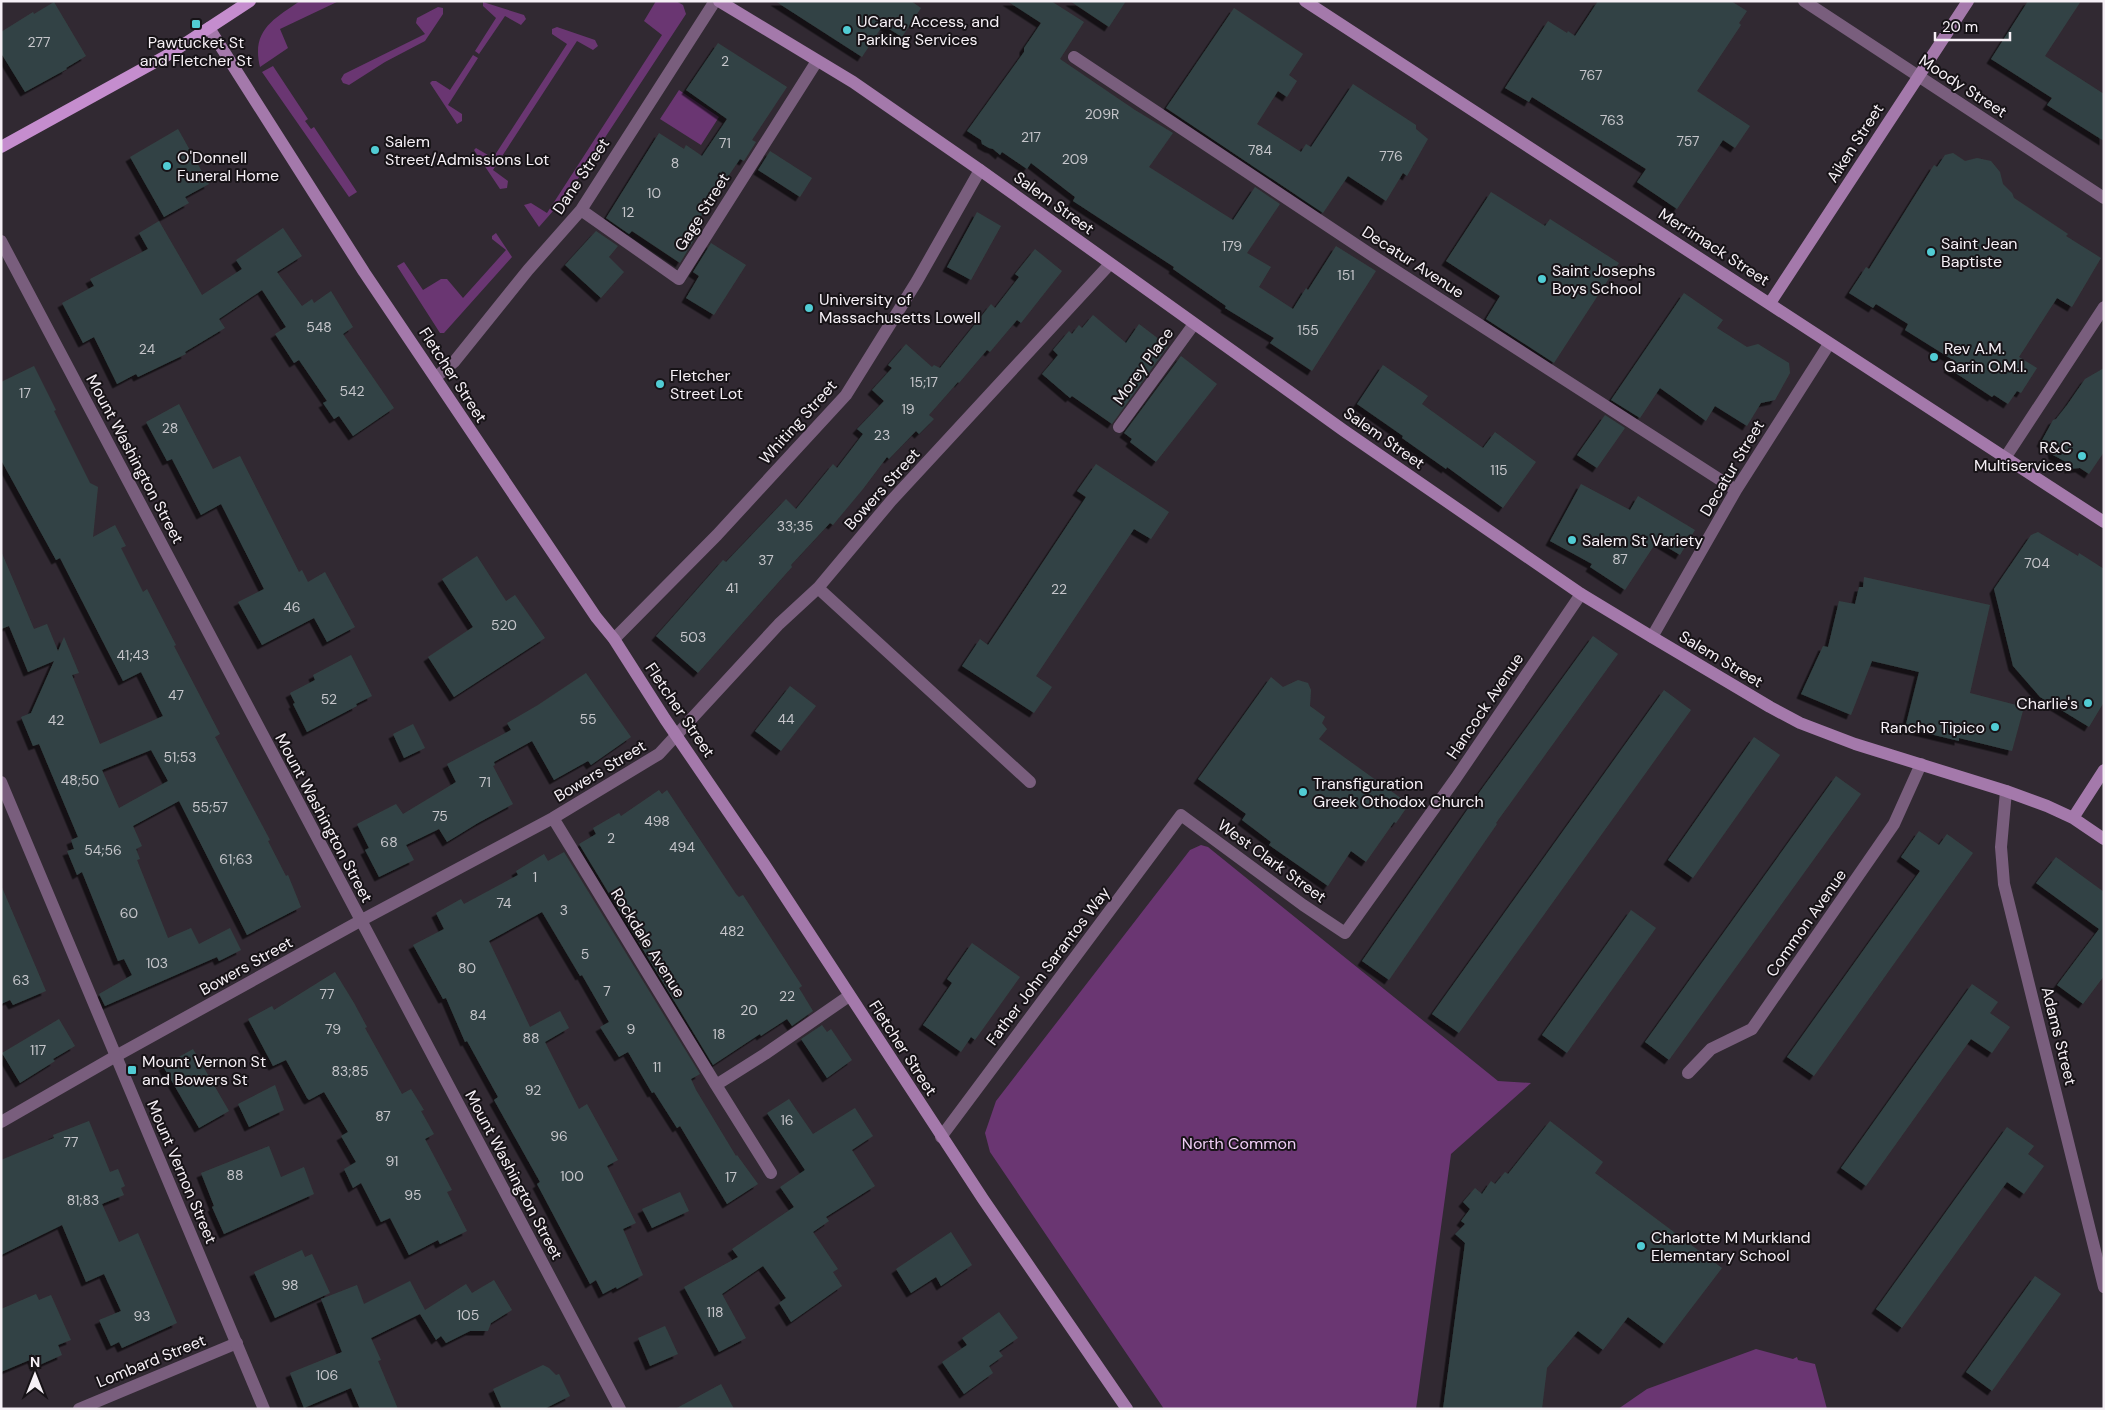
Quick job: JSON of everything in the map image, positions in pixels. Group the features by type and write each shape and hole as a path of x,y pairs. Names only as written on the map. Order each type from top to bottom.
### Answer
{"main road":[{"path":"1,147 68,112 166,56 250,1"},
{"name":"Salem Street","path":"720,1 853,82 980,170 1343,430 1581,594 1652,637 1770,707 1800,722 1848,742 2006,791 2047,806 2073,818 2104,839"},
{"name":"Merrimack Street","path":"1305,1 2104,522"},
{"name":"Aiken Street","path":"1770,303 1968,1"},
{"name":"Fletcher Street","path":"209,28 364,272 769,872 941,1137 1127,1409"},
{"path":"2073,818 2104,770"}],"street":[{"name":"Dane Street","path":"436,377 454,362 528,270 581,210 715,1"},
{"name":"Moody Street","path":"1804,1 2104,198"},
{"name":"Decatur Avenue","path":"1074,57 1376,258 1736,490"},
{"name":"Gage Street","path":"581,210 679,279 817,61"},
{"name":"Whiting Street","path":"614,640 722,530 846,395 917,281 980,170"},
{"name":"Mount Washington Street","path":"1,241 620,1409"},
{"name":"Bowers Street","path":"1,1122 360,921 553,818 659,754 778,624 818,588 891,501 1110,264"},
{"path":"2005,458 2104,307"},
{"name":"Morey Place","path":"1119,427 1194,324"},
{"name":"Decatur Street","path":"1652,637 1736,490 1829,344"},
{"path":"818,588 1030,782"},
{"name":"Hancock Avenue","path":"1345,932 1456,778 1581,594"},
{"name":"Common Avenue","path":"1688,1073 1711,1049 1752,1029 1894,824 1911,790 1921,764"},
{"name":"Mount Vernon Street","path":"1,782 264,1409"},
{"name":"Adams Street","path":"2006,791 2001,847 2004,884 2104,1286"},
{"name":"West Clark Street","path":"1181,815 1303,905 1345,932"},
{"name":"Father John Sarantos Way","path":"941,1137 1181,815"},
{"name":"Rockdale Avenue","path":"553,818 771,1173"},
{"path":"716,1085 849,996"},
{"name":"Lombard Street","path":"79,1409 237,1343"}],"green space":[{"path":"300,1 339,1 280,29 288,48 260,67 258,54 262,35 274,20"},
{"path":"656,1 676,1 683,5 686,14 568,194 539,227 524,205 531,203 547,213 662,35 644,21"},
{"path":"483,2 524,15 526,19 521,25 505,16 479,54 475,51 496,18 483,6"},
{"path":"438,7 443,8 443,14 425,41 385,62 349,85 343,83 341,79 344,74 425,34 416,23 417,18"},
{"path":"557,27 595,40 598,46 593,50 577,41 493,170 508,181 507,188 500,189 474,150 476,148 493,158 567,44 552,34 552,29"},
{"path":"473,55 478,58 448,105 462,114 462,121 457,124 430,83 436,81 450,90"},
{"path":"273,66 308,119 305,121 311,129 314,127 357,192 349,197 262,72"},
{"path":"679,90 719,117 701,145 660,119"},
{"path":"496,233 512,257 444,333 440,333 397,266 404,262 423,290 441,279 447,279 463,298 506,250 492,239 492,236"},
{"name":"North Common","path":"1201,845 1208,847 1498,1081 1531,1083 1451,1154 1416,1409 1164,1409 990,1152 985,1133 996,1101 1190,850"},
{"path":"1756,1349 1793,1359 1797,1357 1798,1360 1815,1364 1827,1409 1618,1409 1647,1389"}],"building":[{"path":"775,1 911,1 921,8 902,37 883,25 862,57"},
{"path":"1007,1 1051,1 1084,22 1060,59 1135,110 1173,133 1149,167 1233,220 1255,187 1280,204 1247,253 1271,267 1259,287 1293,309 1306,288 1308,290 1336,246 1376,271 1312,371 1270,343 1274,338 1225,308 1226,306 1173,269 1174,267 1073,201 1075,197 1031,163 1027,169 1002,152 1000,155 982,144 981,140 967,131 1024,52 1024,48 1041,23"},
{"path":"1070,1 1126,1 1109,27"},
{"path":"1598,1 1731,1 1747,11 1739,23 1741,25 1697,91 1750,126 1735,148 1723,140 1677,209 1637,182 1646,169 1532,97 1529,102 1505,88 1548,21 1575,36"},
{"path":"2028,1 2081,1 2045,56 2104,94 2104,141 2047,105 2052,98 1991,59"},
{"path":"54,2 86,56 67,69 25,92 1,53 1,32 33,12 34,14"},
{"path":"1234,8 1303,54 1289,75 1297,81 1287,97 1278,91 1257,124 1301,152 1306,144 1311,147 1353,84 1416,125 1416,129 1428,139 1407,176 1403,173 1386,201 1348,176 1323,213 1166,108"},
{"path":"718,43 787,87 752,140 756,142 744,161 740,159 691,231 697,235 680,263 632,231 629,234 606,218 659,133 684,149 686,145 702,156 727,119 686,90"},
{"name":"O'Donnell Funeral Home","path":"178,129 209,184 185,197 189,203 164,217 130,157"},
{"path":"770,151 812,178 800,197 758,170"},
{"path":"1953,153 1965,161 1977,158 1991,161 2000,172 2003,184 2012,193 2014,198 2068,234 2066,236 2101,258 2072,307 2057,298 2019,357 2037,368 2021,393 2017,391 2008,404 1994,395 1992,397 1948,368 1953,360 1905,330 1908,324 1876,304 1873,308 1849,293 1866,267 1869,269 1934,165 1937,167 1945,155"},
{"name":"Saint Josephs Boys School","path":"1491,192 1545,226 1550,219 1619,263 1554,363 1486,319 1500,296 1446,261"},
{"path":"977,212 1001,226 971,280 947,267"},
{"path":"159,221 202,295 242,269 236,260 283,228 302,256 277,272 302,306 312,299 314,303 331,291 353,327 343,334 394,408 353,436 339,416 334,419 323,403 327,401 299,360 294,363 275,334 286,327 262,290 219,319 225,328 185,352 186,354 138,377 136,374 117,384 94,337 83,343 62,303 94,286 90,279 148,249 139,233"},
{"path":"596,231 618,246 609,257 624,272 601,298 565,265"},
{"path":"711,243 746,265 714,315 686,298 699,276 693,272"},
{"path":"1035,249 1062,271 1021,323 1017,320 990,352 987,350 929,415 934,419 919,434 916,431 889,459 887,457 833,525 830,523 791,565 792,567 698,673 656,636 723,560 726,562 786,499 796,509 833,464 837,468 863,434 857,429 884,401 872,390 892,368 888,365 906,344 932,367 934,365 940,368 991,304 995,308 1019,277 1015,274"},
{"path":"1684,293 1723,320 1717,328 1747,347 1758,344 1789,363 1790,373 1775,400 1761,403 1747,426 1715,406 1706,421 1660,388 1640,418 1611,400"},
{"path":"1093,315 1126,343 1139,324 1168,346 1112,424 1072,396 1070,398 1042,374 1058,355 1053,350 1069,331 1072,334 1079,325 1082,328"},
{"path":"1181,356 1217,384 1156,462 1130,442 1132,439 1124,433"},
{"path":"1383,365 1428,396 1422,404 1483,448 1495,432 1536,462 1503,508 1447,467 1446,469 1402,438 1403,436 1357,404"},
{"path":"34,366 90,483 98,487 93,537 115,525 126,546 121,548 143,592 147,589 176,645 174,646 220,734 215,737 270,840 268,841 286,876 288,875 301,907 247,935 179,801 133,826 142,846 136,849 140,859 137,860 168,938 191,928 199,944 230,928 241,950 219,961 217,957 105,1006 99,994 132,975 124,959 118,961 82,872 77,875 67,851 74,849 71,840 78,837 39,744 33,746 21,717 31,713 54,661 28,672 9,626 1,629 1,551 34,629 47,624 58,651 64,637 79,673 72,675 100,744 163,716 141,672 123,681 60,558 56,560 1,460 1,382","holes":["151,750 168,781 119,808 102,770"]},
{"path":"2104,368 2104,452 2089,474 2080,468 2069,469 2068,463 2053,455 2052,450 2041,442 2053,420 2056,419 2067,405 2085,379"},
{"path":"179,404 213,469 240,456 299,572 302,570 308,582 325,572 355,627 327,642 314,618 262,645 238,602 264,589 221,504 201,515 172,459 167,461 146,422"},
{"path":"1605,415 1625,428 1597,468 1577,455"},
{"path":"1096,464 1169,512 1151,539 1134,529 1036,676 1052,687 1034,713 962,666 980,639 988,645 1086,497 1077,491"},
{"path":"1581,484 1630,510 1638,496 1695,530 1680,555 1657,541 1625,590 1590,567 1592,564 1550,541"},
{"path":"2038,532 2078,556 2079,553 2104,569 2104,702 2089,727 2040,697 2013,666 1994,589 2031,535"},
{"path":"477,556 506,601 515,595 545,638 454,697 428,657 473,627 442,579"},
{"path":"1864,577 1990,605 1970,693 2024,707 2012,751 1959,738 1959,741 1905,728 1919,672 1872,661 1851,715 1801,694 1823,646 1828,647 1839,601 1855,604 1859,587 1863,587"},
{"path":"1593,636 1618,654 1496,823 1389,980 1362,961 1481,790"},
{"path":"351,655 372,696 307,732 293,704 295,703 290,693 315,680 313,675"},
{"path":"586,673 631,737 591,765 588,761 554,780 532,741 494,762 495,765 493,766 513,804 447,842 439,829 406,845 414,860 379,877 365,850 369,848 357,824 396,804 403,814 456,782 447,764 511,730 507,723"},
{"name":"Transfiguration Greek Othodox Church","path":"1271,677 1283,687 1298,680 1308,683 1311,690 1310,706 1325,717 1322,723 1327,729 1319,739 1409,804 1366,862 1351,851 1328,886 1269,845 1271,842 1242,820 1246,814 1198,779"},
{"path":"790,686 816,706 781,751 755,731"},
{"path":"1664,690 1691,710 1459,1033 1432,1014"},
{"path":"413,724 425,748 404,758 393,734"},
{"path":"1754,737 1780,755 1693,878 1668,860"},
{"path":"1836,776 1861,794 1669,1060 1645,1042"},
{"path":"659,790 662,794 667,790 736,894 739,897 743,895 802,986 799,988 813,1011 792,1026 787,1019 761,1036 760,1034 713,1065 579,844 596,834 593,828 619,813 621,816"},
{"path":"1919,831 1939,845 1947,834 1973,853 1814,1076 1787,1057 1920,871 1901,857"},
{"path":"564,852 700,1074 691,1079 696,1090 736,1156 758,1184 727,1204 680,1126 677,1128 654,1092 652,1093 628,1052 619,1057 600,1027 609,1022 542,912 489,941 530,1027 560,1011 569,1028 545,1042 579,1109 587,1104 618,1160 607,1166 636,1223 623,1229 643,1275 603,1294 596,1280 590,1284 537,1184 540,1182 494,1100 498,1097 467,1041 465,1042 446,998 443,999 413,945 444,929 436,913 461,899 464,904 518,875 516,871 544,854 548,861"},
{"path":"2056,857 2104,892 2104,976 2083,1004 2057,985 2099,929 2036,883"},
{"path":"1,885 46,991 13,1005 10,1000 1,1004"},
{"path":"1631,910 1656,928 1567,1053 1542,1035"},
{"path":"972,943 1020,977 975,1040 971,1037 961,1052 923,1025 952,983 947,979"},
{"path":"335,972 354,1003 367,1027 365,1028 402,1094 411,1089 424,1110 421,1111 434,1134 425,1139 452,1190 447,1192 467,1231 440,1244 438,1240 409,1255 390,1218 381,1222 361,1183 353,1188 344,1169 356,1162 341,1136 348,1132 324,1092 309,1100 286,1060 273,1066 248,1019 272,1006 274,1010"},
{"path":"1972,984 1998,1002 1990,1013 2010,1027 1992,1053 1971,1039 1866,1186 1841,1168"},
{"path":"59,1019 75,1046 20,1083 2,1053"},
{"path":"822,1025 827,1032 831,1029 852,1060 827,1078 801,1039"},
{"path":"193,1049 229,1111 199,1128 163,1066"},
{"path":"275,1085 284,1110 249,1127 238,1104"},
{"path":"789,1099 813,1134 855,1108 873,1136 852,1150 875,1186 826,1217 829,1221 813,1232 838,1269 833,1272 842,1286 791,1322 779,1303 786,1298 763,1266 722,1294 746,1338 719,1352 684,1287 738,1257 732,1249 794,1207 780,1187 805,1170 767,1113"},
{"path":"89,1121 110,1172 118,1169 125,1186 121,1188 124,1195 102,1204 119,1242 138,1233 177,1323 122,1348 119,1342 111,1346 99,1320 121,1311 104,1274 86,1282 62,1225 1,1255 1,1160 54,1138 53,1135"},
{"path":"1550,1121 1603,1162 1595,1173 1722,1268 1664,1344 1628,1317 1603,1350 1578,1331 1547,1368 1542,1409 1443,1409 1465,1243 1455,1234 1465,1224 1461,1221 1470,1209 1463,1202 1475,1188 1482,1194 1491,1181 1495,1184 1505,1172 1508,1174"},
{"path":"2007,1127 2034,1146 2028,1154 2044,1166 2024,1194 2007,1182 1902,1328 1876,1309"},
{"path":"269,1146 281,1177 304,1167 314,1194 224,1234 212,1207 214,1206 201,1173"},
{"path":"680,1192 689,1211 652,1228 642,1209"},
{"path":"951,1232 972,1265 941,1286 936,1277 911,1293 896,1269"},
{"path":"302,1250 305,1257 312,1254 330,1293 275,1318 254,1272"},
{"path":"2035,1276 2061,1294 1992,1391 1966,1372"},
{"path":"494,1280 512,1310 491,1323 488,1331 470,1331 446,1343 441,1336 436,1340 420,1314 371,1338 381,1360 378,1361 398,1409 360,1409 351,1388 304,1408 290,1373 342,1352 321,1299 357,1285 364,1304 410,1281 425,1310 466,1284 472,1293"},
{"path":"36,1294 39,1300 51,1295 71,1340 58,1345 62,1355 35,1367 32,1359 1,1372 1,1309"},
{"path":"999,1312 1018,1338 999,1351 1003,1356 989,1366 993,1373 964,1394 942,1362 967,1345 962,1338"},
{"path":"665,1326 678,1354 650,1366 638,1338"},
{"path":"543,1365 556,1375 559,1374 570,1396 544,1409 502,1409 493,1389"},
{"path":"721,1384 734,1409 675,1409"}],"place":[{"name":"Pawtucket St and Fletcher St","path":"196,24"},
{"name":"UCard, Access, and Parking Services","path":"847,30"},
{"name":"Salem Street/Admissions Lot","path":"375,150"},
{"name":"O'Donnell Funeral Home","path":"167,166"},
{"name":"Saint Jean Baptiste","path":"1931,252"},
{"name":"Saint Josephs Boys School","path":"1542,279"},
{"name":"University of Massachusetts Lowell","path":"809,308"},
{"name":"Rev A.M. Garin O.M.I.","path":"1934,357"},
{"name":"Fletcher Street Lot","path":"660,384"},
{"name":"R&C Multiservices","path":"2082,456"},
{"name":"Salem St Variety","path":"1572,540"},
{"name":"Charlie's","path":"2088,703"},
{"name":"Rancho Tipico","path":"1995,727"},
{"name":"Transfiguration Greek Othodox Church","path":"1303,792"},
{"name":"Mount Vernon St and Bowers St","path":"132,1070"},
{"name":"Charlotte M Murkland Elementary School","path":"1641,1246"}]}
